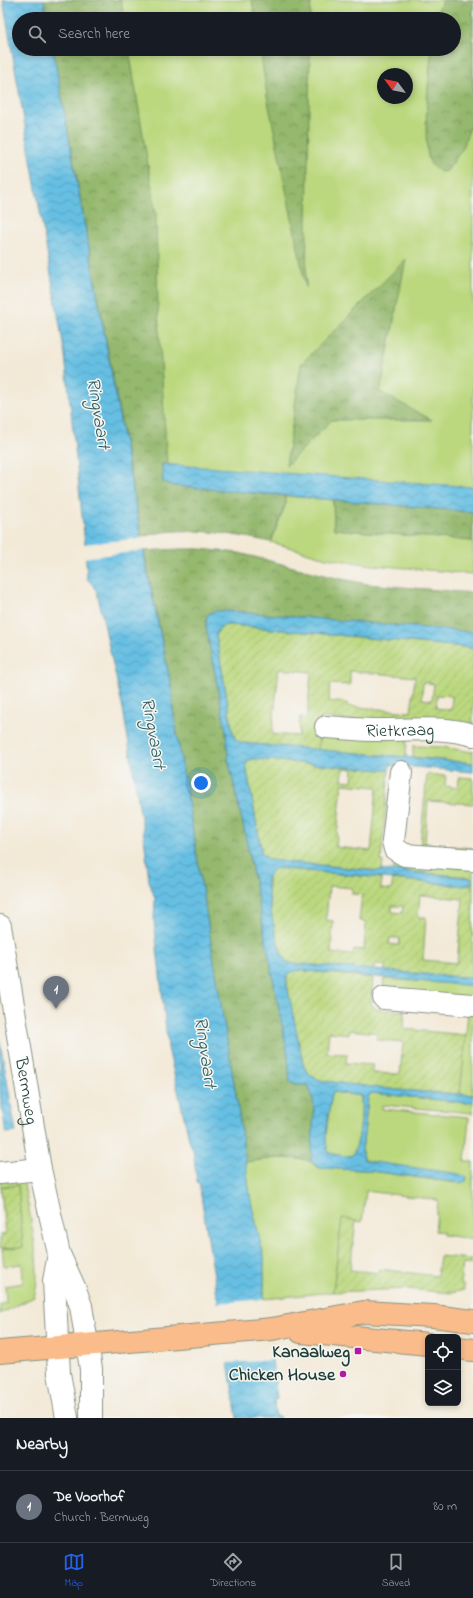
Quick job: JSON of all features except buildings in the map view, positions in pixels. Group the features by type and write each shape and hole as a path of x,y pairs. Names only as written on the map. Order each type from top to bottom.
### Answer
{"main road":[{"path":"0,1352 272,1329 364,1312 433,1316 473,1321"},
{"path":"272,1329 425,1344"},
{"path":"461,1348 473,1350"}],"street":[{"name":"Rietkraag","path":"326,727 377,730 436,728 473,735"},
{"path":"401,772 393,841 396,849 405,854 473,860"},
{"name":"Bermweg","path":"0,926 40,1169 59,1254 81,1306 91,1369 91,1418"},
{"path":"384,998 473,1005"},
{"path":"0,1173 40,1169"},
{"name":"Bermweg","path":"59,1254 54,1281 59,1373 67,1418"}],"green space":[{"path":"44,0 121,0 123,12 46,12"},
{"path":"56,0 473,0 473,496 173,472 117,361 65,56 461,56 461,12 58,12"},
{"path":"252,0 311,0 310,12 254,12"},
{"path":"443,0 473,0 473,118 463,148 447,171 441,172 431,164 428,156 426,127 431,56 461,56 461,12 438,12"},
{"path":"54,56 130,56 156,214 158,310 167,464 162,464 163,482 175,486 285,496 286,503 271,542 223,533 189,531 172,531 142,537"},
{"path":"261,56 310,56 306,288 267,96"},
{"path":"406,259 380,392 432,420 332,420 286,466 301,364"},
{"path":"285,496 333,500 334,529 473,541 473,574 372,565 326,558 271,542 286,503"},
{"path":"333,500 473,512 473,541 334,529"},
{"path":"200,549 239,553 332,577 367,584 473,593 473,632 230,611 206,618 206,627 226,731 228,758 244,829 267,946 288,1056 290,1082 296,1085 308,1085 313,1099 314,1110 311,1161 287,1157 245,1162 238,1108 173,710 172,690 144,551"},
{"path":"230,625 473,648 473,727 321,718 318,750 242,743 236,740 233,733 216,635 219,628","holes":["279,669 311,672 307,718 300,717 299,736 272,734","350,671 415,677 411,712 347,706 347,703 329,701 330,684 350,685","423,682 434,684 432,700 422,699","437,695 452,696 451,710 436,708"]},
{"path":"320,734 407,738 406,757 318,750"},
{"path":"413,746 443,747 472,752 473,750 473,763 413,757"},
{"path":"256,759 389,770 381,861 383,861 382,871 275,861 270,860 262,854 246,765 248,760","holes":["343,768 353,769 352,781 342,780","342,784 377,787 371,851 336,847"]},
{"path":"427,774 446,776 445,786 458,788 459,777 473,778 473,804 428,801 425,844 473,848 473,850 420,846"},
{"path":"398,862 473,868 473,888 470,885 472,883 470,877 394,870 394,866"},
{"path":"275,868 381,878 381,889 391,890 393,879 453,885 470,885 473,888 472,978 385,971 385,965 374,964 374,970 288,963 280,948 272,920 268,891 269,873","holes":["329,886 352,888 352,894 362,895 359,921 366,922 364,950 354,949 353,955 331,953 333,921 326,920","420,895 463,899 457,963 423,960 426,917 418,917","392,906 403,906 402,913 392,912","390,938 400,938 399,945 389,944"]},
{"path":"298,970 373,978 371,1003 376,1009 405,1011 404,1029 466,1035 460,1094 397,1090 324,1081 314,1077 306,1070 303,1064 288,991 287,979 289,973","holes":["349,1030 377,1033 377,1040 403,1042 400,1074 372,1073 373,1065 346,1063 347,1054 327,1053 329,1032 349,1034"]},
{"path":"384,979 471,985 473,986 473,998 392,991 383,986"},
{"path":"468,1012 473,1013 473,1095 460,1094"},
{"path":"333,1092 361,1096 359,1136 351,1156 329,1153 327,1148 326,1133"},
{"path":"371,1093 468,1103 473,1101 473,1113 382,1105 382,1109 469,1117 465,1161 473,1162 473,1239 443,1235 443,1232 435,1231 438,1200 366,1191 362,1222 342,1219 333,1292 264,1299 264,1257 251,1202 245,1162 278,1158 307,1160 319,1168 363,1170 456,1183 459,1174 371,1162 363,1159 362,1151 368,1098"},
{"path":"0,1181 19,1181 24,1184 32,1225 37,1273 34,1297 0,1314 0,1304 6,1303 5,1286 23,1283 22,1264 4,1266 2,1249 22,1247 18,1186 1,1187"},
{"path":"18,1185 23,1247 0,1248 0,1234 5,1234 1,1187"},
{"path":"342,1218 356,1221 350,1270 379,1273 379,1269 437,1276 440,1256 471,1259 470,1264 463,1263 460,1284 464,1285 464,1290 451,1293 406,1289 333,1292"}],"water":[{"path":"3,0 44,0 46,12 12,12 12,52"},
{"name":"Ringvaart","path":"13,56 54,56 147,570 172,690 173,710 238,1108 251,1202 264,1257 264,1299 277,1398 274,1399 275,1416 279,1416 280,1418 237,1418 199,1183 197,1182 193,1149 190,1143 168,1048 154,920 155,898 149,881 144,836 123,709 97,592 87,579 85,544 65,355"},
{"path":"162,464 473,487 473,512 175,486 163,482"},
{"path":"214,611 230,611 473,632 473,648 230,625 221,627 216,635 233,733 236,740 242,743 473,763 473,772 390,765 389,770 381,770 256,759 248,760 246,765 262,854 270,860 376,871 395,870 471,878 472,883 466,886 278,868 270,873 267,881 271,912 277,938 280,949 288,963 473,978 473,986 298,970 289,973 286,979 303,1064 306,1070 314,1077 324,1081 397,1090 473,1095 473,1101 468,1103 371,1093 368,1098 362,1151 363,1159 367,1161 459,1174 467,1177 466,1181 461,1183 363,1170 319,1168 311,1161 314,1110 313,1099 308,1085 296,1085 290,1082 288,1056 267,946 244,829 228,758 226,731 206,627 207,615","holes":["333,1092 361,1096 359,1136 354,1151 351,1156 329,1153 327,1148 326,1133"]},
{"path":"0,1041 16,1132 6,1133 0,1095"}],"pier":[{"path":"144,538 146,550 84,558 83,544"},
{"path":"266,1299 274,1360 227,1363 217,1303"}],"place":[{"name":"De Voorhof","path":"56,1009"},
{"name":"Kanaalweg","path":"358,1351"},
{"name":"Chicken House","path":"343,1374"}]}
